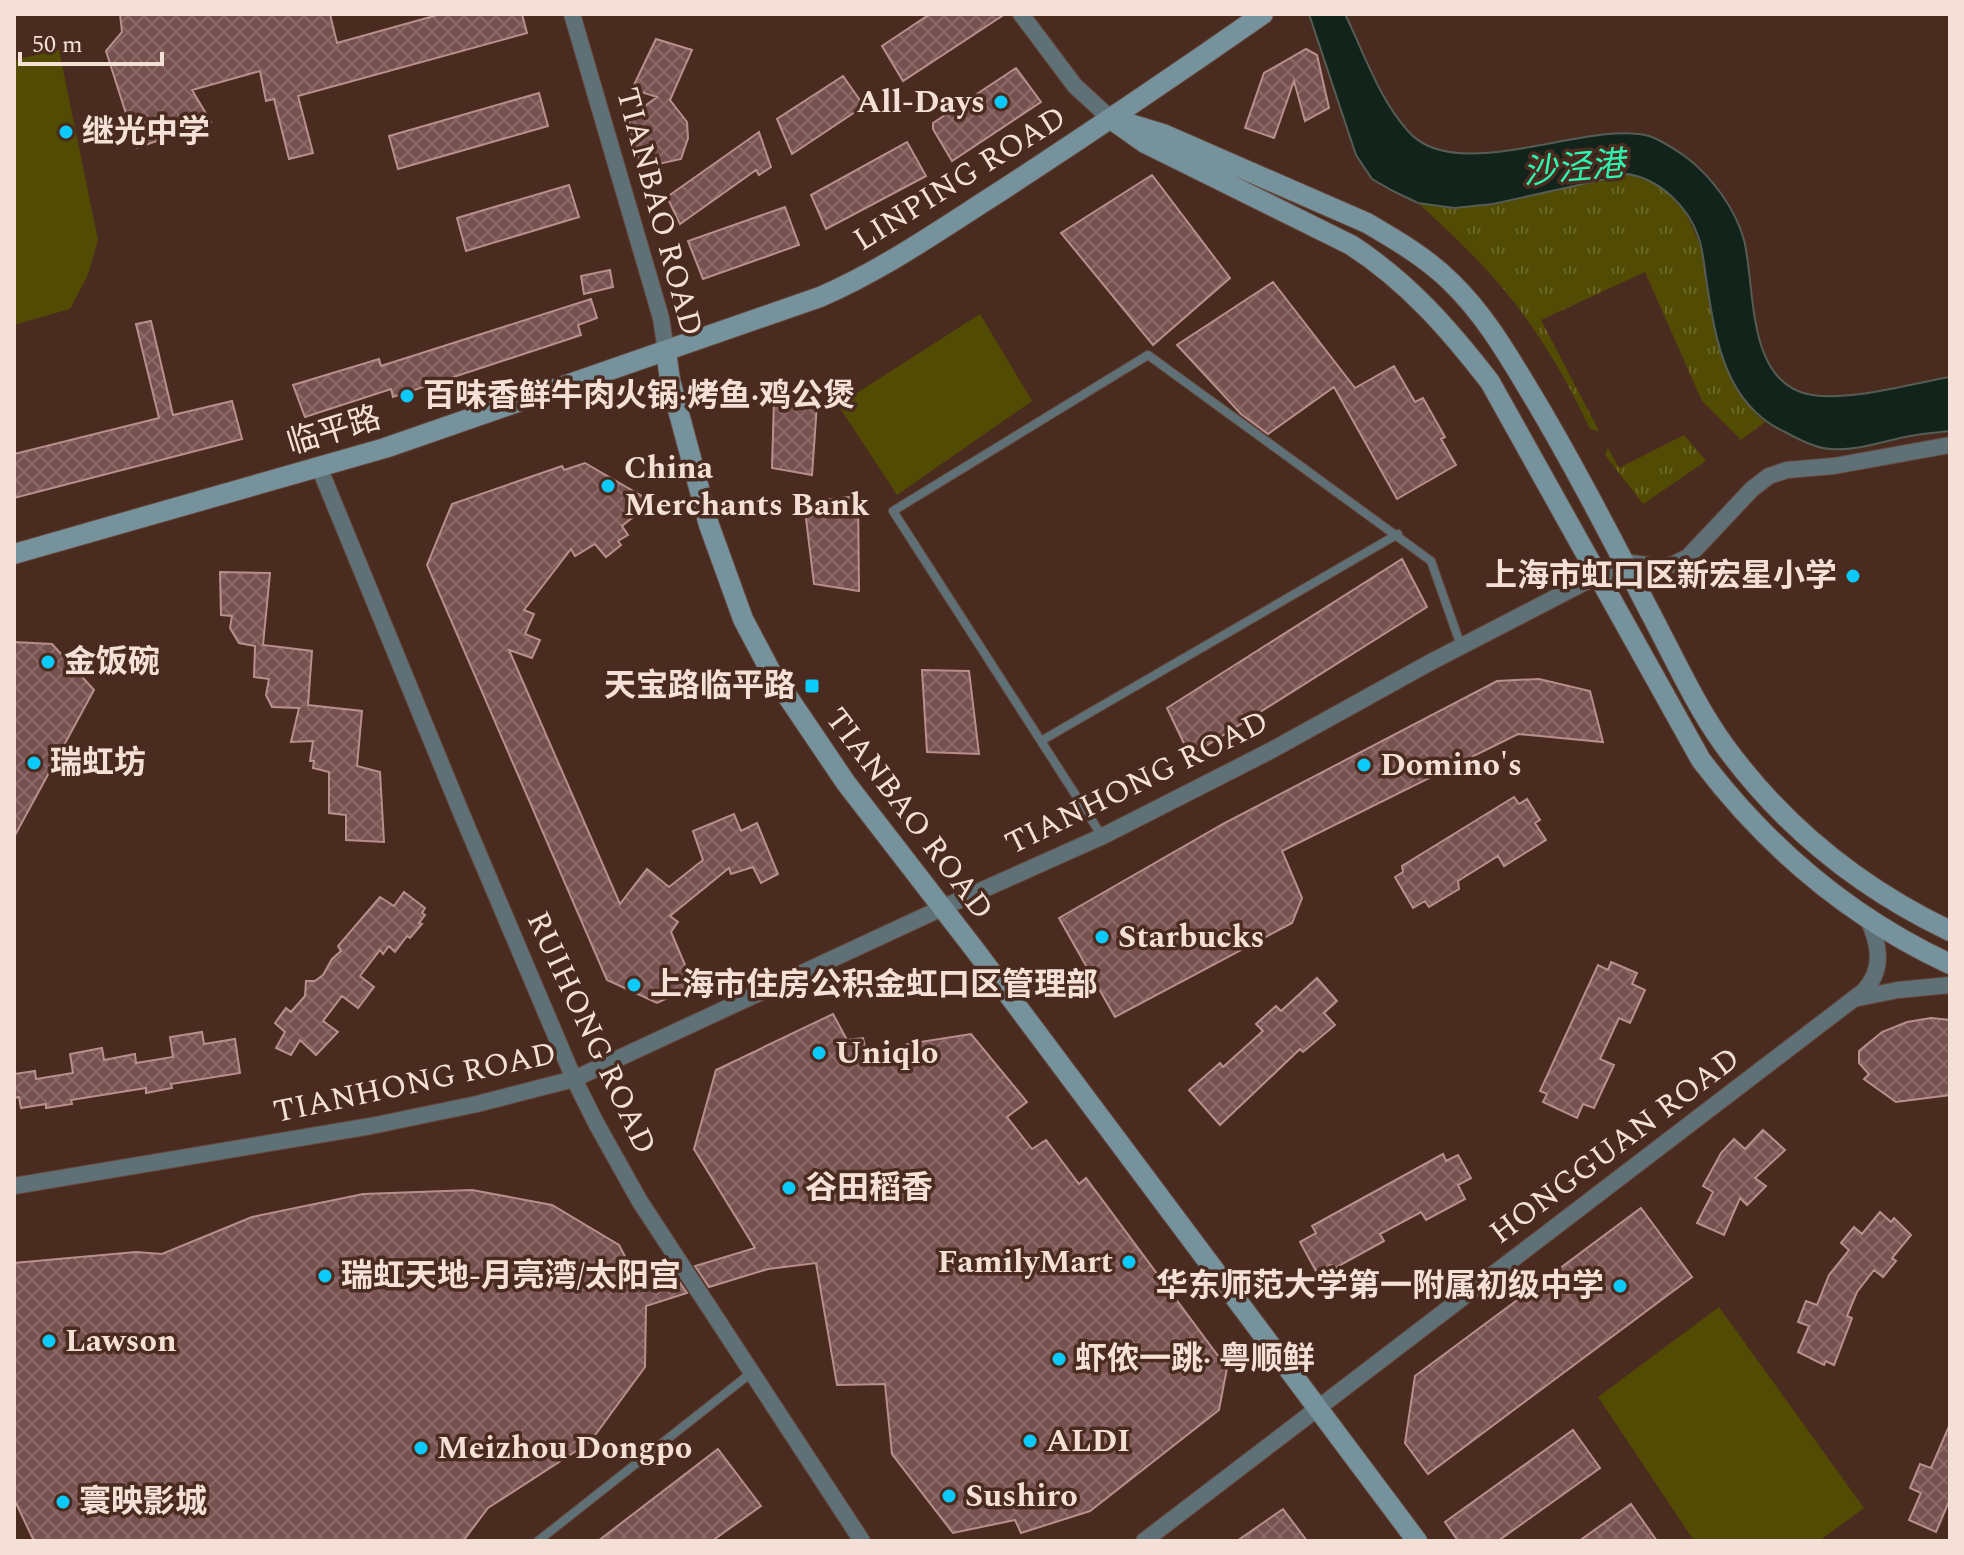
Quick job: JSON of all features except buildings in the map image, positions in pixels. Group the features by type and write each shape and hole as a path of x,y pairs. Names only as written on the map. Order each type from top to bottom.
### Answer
{"main road":[{"name":"LINPING ROAD","path":"666,351 849,285 1111,119 1263,14"},
{"path":"1111,119 1163,134 1367,223 1398,241 1450,280 1482,315 1553,429 1687,683 1722,742 1763,794 1818,846 1876,891 1950,931"},
{"path":"1111,119 1145,143 1351,245 1414,293 1454,336 1490,382 1701,760 1735,804 1810,876 1919,950 1950,964"},
{"name":"临平路","path":"14,554 385,448 666,351"},
{"name":"TIANBAO ROAD","path":"666,351 670,380 709,525 743,619 771,672 819,747 1417,1541"}],"street":[{"name":"TIANBAO ROAD","path":"572,14 661,318 666,351"},
{"path":"1021,14 1075,86 1111,119"},
{"path":"1624,562 1661,567 1688,557 1752,489 1769,476 1787,470 1834,466 1950,445"},
{"name":"RUIHONG ROAD","path":"319,467 574,1079 639,1200 862,1541"},
{"name":"TIANHONG ROAD","path":"14,1186 371,1126 477,1104 574,1079 1103,836 1272,750 1461,646 1624,562"},
{"name":"HONGGUAN ROAD","path":"1144,1541 1853,1000 1872,983 1879,958 1877,939 1867,917"},
{"name":"HONGGUAN ROAD","path":"1853,1000 1886,992 1950,985"}],"lane":[{"path":"1103,836 893,511 1148,355 1398,534 1431,561 1461,646"},
{"path":"1041,741 1398,534"},
{"path":"538,1541 752,1372"}],"green space":[{"path":"59,50 98,240 88,275 70,309 14,325 14,60"},
{"path":"1629,174 1653,182 1672,196 1697,238 1726,369 1744,400 1765,422 1741,440 1702,401 1645,272 1541,320 1599,431 1590,429 1559,369 1522,312 1475,258 1418,203 1454,208 1493,204"},
{"path":"980,314 1032,401 897,495 838,405"},
{"path":"1684,435 1706,461 1643,504 1605,455 1608,448 1619,468"},
{"path":"1719,1307 1864,1508 1819,1541 1694,1541 1598,1397"}],"water":[{"name":"沙泾港","path":"1309,14 1345,14 1389,105 1408,131 1430,147 1457,153 1489,153 1623,133 1649,136 1678,151 1713,184 1729,205 1740,228 1748,260 1757,331 1764,354 1775,373 1790,387 1812,395 1828,396 1863,394 1950,377 1950,431 1855,448 1830,449 1801,440 1764,420 1748,404 1726,367 1714,323 1701,246 1693,225 1680,205 1651,182 1628,174 1493,204 1454,208 1418,203 1372,179 1356,155"}],"place":[{"name":"All-Days","path":"1001,102"},
{"name":"继光中学","path":"66,132"},
{"name":"百味香鲜牛肉火锅·烤鱼·鸡公煲","path":"407,396"},
{"name":"China Merchants Bank","path":"608,486"},
{"name":"上海市虹口区新宏星小学","path":"1853,576"},
{"name":"金饭碗","path":"48,662"},
{"name":"天宝路临平路","path":"812,686"},
{"name":"瑞虹坊","path":"34,763"},
{"name":"Domino's","path":"1364,765"},
{"name":"Starbucks","path":"1102,937"},
{"name":"上海市住房公积金虹口区管理部","path":"634,985"},
{"name":"Uniqlo","path":"819,1053"},
{"name":"谷田稻香","path":"789,1188"},
{"name":"FamilyMart","path":"1129,1262"},
{"name":"瑞虹天地-月亮湾/太阳宫","path":"325,1276"},
{"name":"华东师范大学第一附属初级中学","path":"1620,1286"},
{"name":"Lawson","path":"49,1341"},
{"name":"虾侬一跳· 粤顺鲜","path":"1059,1359"},
{"name":"ALDI","path":"1030,1441"},
{"name":"Meizhou Dongpo","path":"421,1448"},
{"name":"Sushiro","path":"949,1496"},
{"name":"寰映影城","path":"63,1502"}]}
